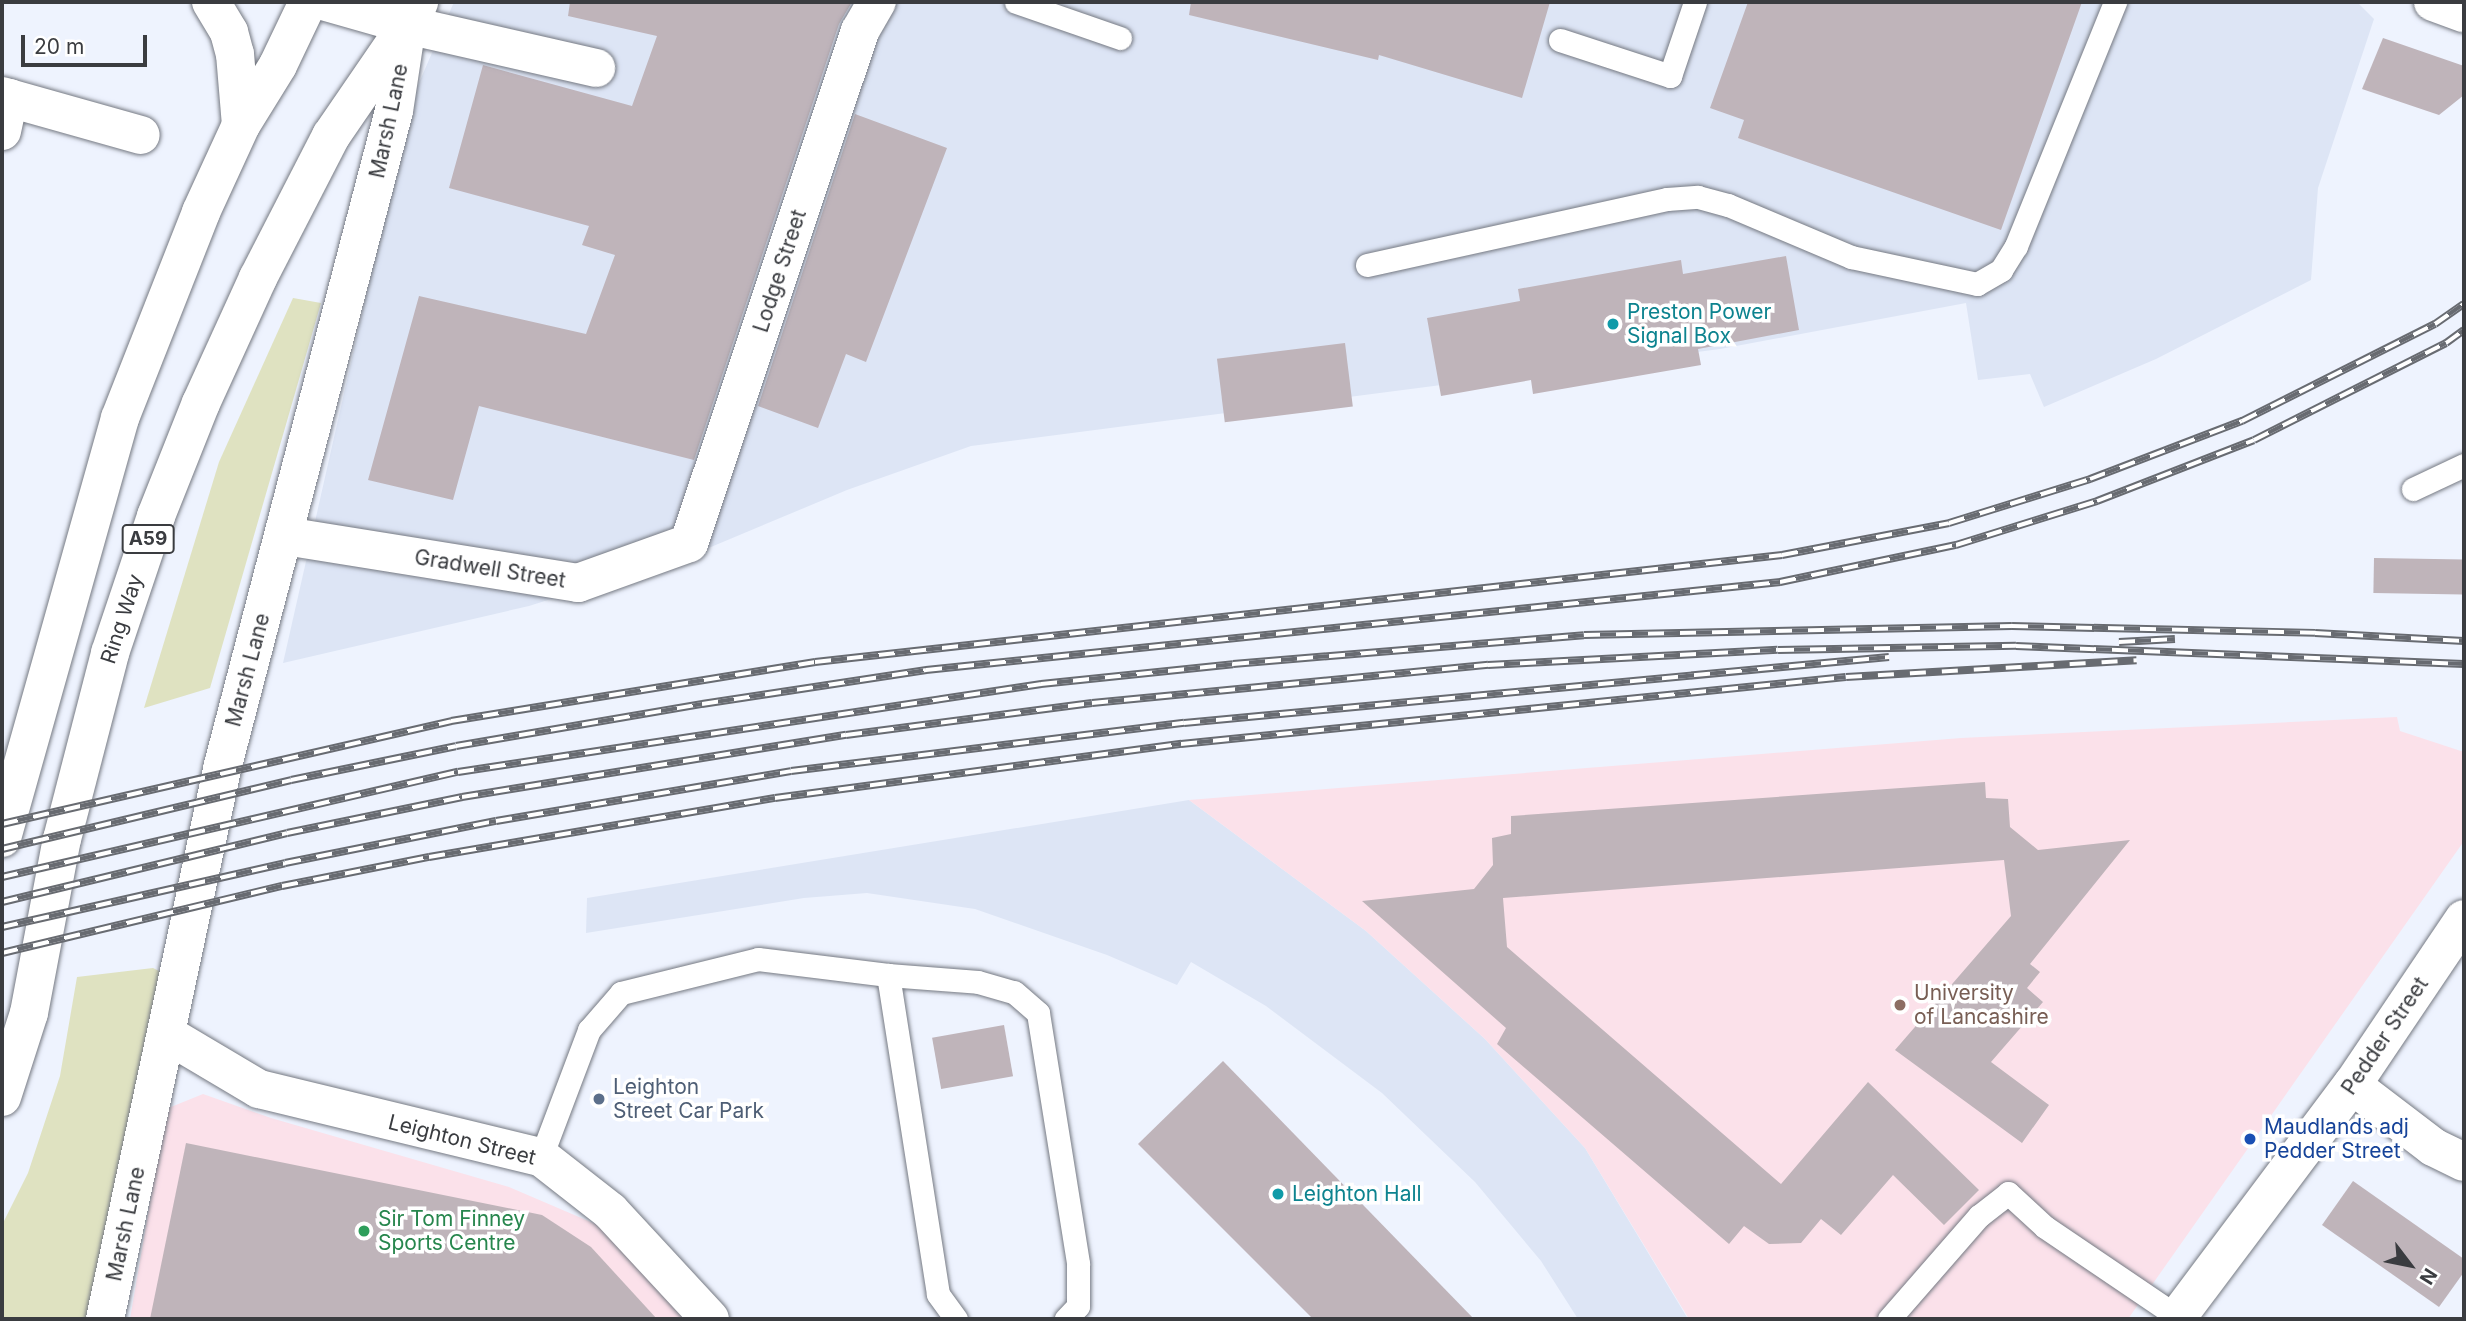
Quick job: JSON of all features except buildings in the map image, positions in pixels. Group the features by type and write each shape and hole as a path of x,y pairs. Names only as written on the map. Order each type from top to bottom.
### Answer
{"main road":[{"path":"211,2 229,32 234,54 241,125"},
{"name":"A59","path":"2,838 120,418 201,212 241,125 278,65 308,2"},
{"path":"326,2 413,13 596,68"},
{"name":"Lodge Street","path":"689,543 860,31 877,2"},
{"path":"2433,2 2464,13"},
{"name":"Marsh Lane","path":"105,1319 168,1035 223,765 386,144 413,13"},
{"name":"Ring Way","path":"2,1097 29,1013 62,839 110,653 156,516 201,403 331,136 413,13"},
{"path":"4,108 141,135"},
{"name":"Gradwell Street","path":"285,536 578,583 689,543"},
{"name":"Pedder Street","path":"2177,1318 2352,1085 2464,919"},
{"name":"Leighton Street","path":"168,1035 259,1089 541,1157 610,1212 710,1319"},
{"path":"2352,1085 2433,1147 2464,1162"}],"lane":[{"path":"1016,2 1120,38"},
{"path":"1560,40 1670,76 1695,2"},
{"path":"1367,265 1667,199 1698,197 1728,205 1851,257 1977,284 2001,270 2016,246 2115,2"},
{"path":"2413,489 2464,466"},
{"path":"541,1157 589,1030 621,993 758,959 888,975 978,982 1014,992 1038,1013 1078,1264 1078,1306 1066,1319"},
{"path":"888,975 938,1294 956,1319"},
{"path":"1889,1319 1979,1216 2008,1193 2045,1227 2177,1318"}],"shaded area":[{"path":"454,2 2357,2 2374,19 2318,188 2311,280 2156,359 2044,407 2030,374 1978,380 1966,303 1720,349 971,446 847,490 699,552 529,606 283,663 409,106"},
{"name":"University of Lancashire","path":"2397,717 2400,731 2464,752 2464,841 2128,1319 1689,1319 1585,1148 1485,1039 1366,931 1189,800 1961,738"},
{"path":"1189,800 1366,931 1485,1039 1585,1148 1688,1319 1578,1319 1541,1261 1475,1182 1382,1093 1266,1006 1191,962 1177,985 1107,955 975,909 867,893 804,898 586,933 587,898"},
{"name":"Sir Tom Finney Sports Centre","path":"203,1094 271,1118 509,1187 600,1226 684,1319 130,1319 166,1109"}],"green space":[{"path":"293,298 321,303 210,688 144,708 219,462"},
{"path":"153,968 179,981 91,1319 2,1319 2,1225 28,1173 60,1076 77,977"}],"railway":[{"path":"2,824 451,721 815,662 1782,555 1949,523 2090,479 2242,421 2435,324 2464,304"},
{"path":"2,849 291,780 456,746 702,704 926,670 1780,582 1956,545 2097,501 2254,440 2446,343 2464,330"},
{"path":"2,877 458,772 1041,684 1233,664 1584,635 2012,626 2315,633 2464,641"},
{"path":"2119,642 2175,639"},
{"path":"2,902 287,833 462,797 846,735 1092,703 1488,665 1778,650 2016,646 2464,664"},
{"path":"2,927 285,863 496,821 791,771 1184,723 1889,657"},
{"path":"2,953 282,886 429,857 775,798 1181,744 1846,677 2137,660"}],"place":[{"name":"Preston Power Signal Box","path":"1613,324"},
{"name":"University of Lancashire","path":"1900,1005"},
{"name":"Leighton Street Car Park","path":"599,1099"},
{"name":"Maudlands adj Pedder Street","path":"2250,1139"},
{"name":"Leighton Hall","path":"1278,1194"},
{"name":"Sir Tom Finney Sports Centre","path":"364,1231"}]}
